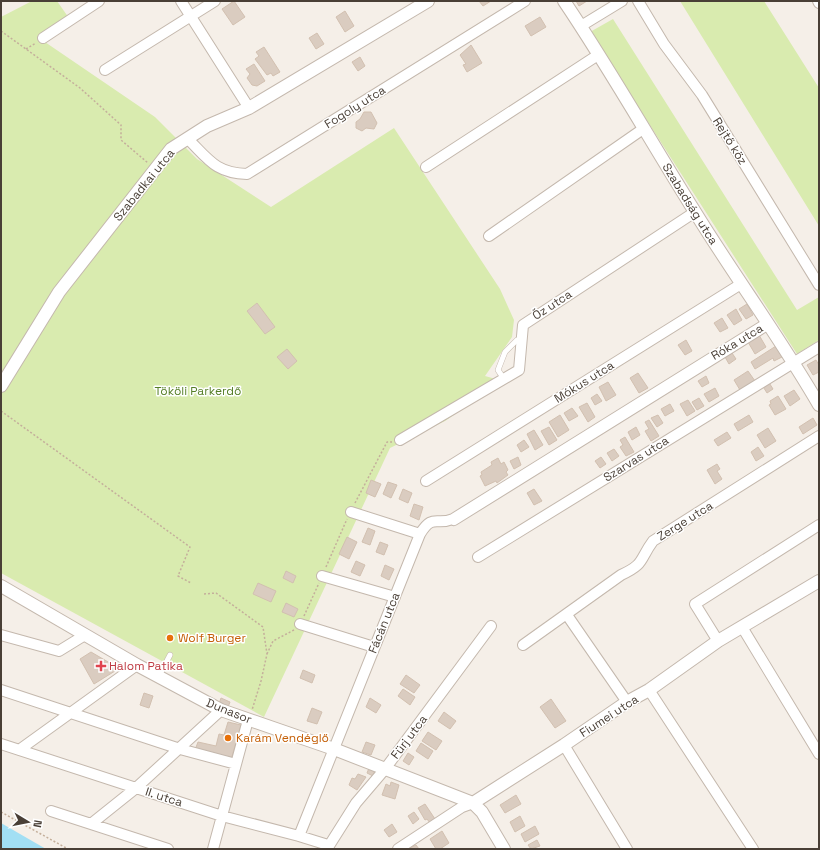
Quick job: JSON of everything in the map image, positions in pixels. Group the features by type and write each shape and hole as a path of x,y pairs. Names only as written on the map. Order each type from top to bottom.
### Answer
{"street":[{"path":"43,38 99,1"},
{"path":"181,1 249,108"},
{"path":"105,70 215,1"},
{"name":"Szabadkai utca","path":"1,386 59,292 171,149 207,126 249,108 428,1"},
{"name":"Fogoly utca","path":"188,139 217,168 232,174 247,174 525,1"},
{"name":"Szabadság utca","path":"564,1 581,26 695,212 766,324 793,361 819,405"},
{"path":"581,26 622,1"},
{"name":"Rejtő köz","path":"638,1 664,44 702,95 819,284"},
{"path":"426,167 598,56"},
{"path":"489,236 644,129"},
{"name":"Őz utca","path":"400,440 519,370 523,325 695,212"},
{"name":"Mókus utca","path":"426,481 741,284"},
{"name":"Róka utca","path":"453,518 454,520 767,325 766,324"},
{"path":"793,361 819,347"},
{"name":"Szarvas utca","path":"478,557 793,361"},
{"name":"Zerge utca","path":"523,645 621,575 635,568 642,561 653,541 819,436"},
{"path":"351,512 420,534"},
{"name":"Fácán utca","path":"299,836 420,534 430,522 435,520 442,522 453,518"},
{"path":"718,641 695,604 819,525"},
{"path":"322,576 395,597"},
{"name":"Fiumei utca","path":"398,849 462,807 473,803 564,745 627,702 649,690 718,641 819,581"},
{"name":"Dunasor","path":"1,586 137,665 221,710 334,749 473,803"},
{"path":"567,615 627,702"},
{"path":"300,624 374,647"},
{"name":"Fürj utca","path":"328,847 356,803 385,769 491,626"},
{"path":"742,627 819,754"},
{"path":"1,635 59,651 85,635"},
{"path":"19,750 137,665"},
{"path":"1,690 180,749 236,764"},
{"path":"649,690 753,849"},
{"path":"91,824 136,788 221,710"},
{"path":"213,849 248,720"},
{"name":"II. utca","path":"1,744 222,816 299,836 328,847"},
{"path":"564,745 627,849"},
{"path":"473,803 482,812 504,849"},
{"path":"51,811 168,849"}],"lane":[{"path":"504,379 498,370 505,352 517,340 521,341"},
{"path":"158,676 170,655"}],"path":[{"path":"1,31 80,88 121,125 121,140 156,169"},
{"path":"26,49 43,38"},
{"path":"1,411 190,547 178,576 190,583"},
{"path":"248,720 261,681 267,654 274,641 299,627 351,512 387,442 400,440"},
{"path":"204,594 216,593 263,627 267,654"},
{"path":"1,812 68,849"}],"green space":[{"name":"Tököli Parkerdő","path":"32,1 57,1 71,21 42,40 155,117 197,159 271,207 394,128 500,289 514,320 512,337 485,376 503,381 445,421 390,448 264,717 1,573 1,17"},
{"path":"680,1 764,1 819,88 819,226"},
{"path":"613,19 797,310 819,297 819,340 797,354 590,32"}],"water":[{"path":"1,823 46,849 1,849"}],"building":[{"path":"234,1 245,17 233,25 222,9"},
{"path":"479,1 491,1 483,6"},
{"path":"576,1 587,1 579,6"},
{"path":"345,11 354,26 345,32 336,17"},
{"path":"540,17 546,27 531,36 525,26"},
{"path":"317,33 324,44 316,49 309,38"},
{"path":"471,45 482,63 467,72 463,65 466,64 460,55"},
{"path":"264,47 280,72 273,76 271,73 267,75 255,59 259,56 256,52"},
{"path":"360,57 365,66 358,71 352,62"},
{"path":"254,64 265,81 257,86 252,85 247,78 250,74 246,69"},
{"path":"364,112 371,112 377,123 374,129 366,128 362,131 356,128 356,122 360,119"},
{"path":"257,303 275,327 265,334 247,311"},
{"path":"747,304 753,315 746,319 739,309"},
{"path":"736,309 742,320 734,325 727,315"},
{"path":"722,318 728,328 720,332 714,323"},
{"path":"759,335 766,347 755,354 748,342"},
{"path":"686,340 692,351 685,355 678,345"},
{"path":"776,346 782,357 774,361 773,358 755,369 751,362"},
{"path":"287,349 297,361 288,369 277,357"},
{"path":"732,353 736,359 729,364 725,357"},
{"path":"816,360 819,365 819,372 813,375 807,365"},
{"path":"748,371 755,381 740,390 734,380"},
{"path":"638,373 648,388 639,393 630,378"},
{"path":"706,376 709,383 702,387 698,381"},
{"path":"768,381 773,389 767,393 762,385"},
{"path":"608,382 616,395 606,401 599,387"},
{"path":"715,388 719,396 709,402 704,394"},
{"path":"794,390 800,399 790,406 784,396"},
{"path":"597,394 602,401 595,405 591,398"},
{"path":"778,396 786,409 775,415 769,405 771,404 770,401"},
{"path":"699,398 704,406 697,410 692,402"},
{"path":"688,400 695,411 687,416 680,404"},
{"path":"587,403 595,417 588,422 579,407"},
{"path":"670,404 674,411 665,416 661,409"},
{"path":"572,408 578,416 569,421 564,413"},
{"path":"560,415 569,430 558,437 549,422"},
{"path":"658,415 663,423 657,427 651,418"},
{"path":"749,415 753,422 738,431 734,424"},
{"path":"813,418 817,425 803,434 799,427"},
{"path":"649,420 659,436 651,441 645,431 649,429 645,422"},
{"path":"549,427 557,440 549,445 541,431"},
{"path":"636,427 640,435 632,440 628,432"},
{"path":"768,428 776,441 765,448 757,435"},
{"path":"534,430 543,445 535,450 527,434"},
{"path":"727,432 731,438 718,446 714,440"},
{"path":"625,437 634,452 626,456 620,447 623,445 620,440"},
{"path":"524,440 529,447 521,452 517,445"},
{"path":"758,447 764,456 756,461 751,452"},
{"path":"614,449 619,456 612,461 607,453"},
{"path":"518,457 521,465 514,469 510,461"},
{"path":"601,457 606,464 600,468 595,461"},
{"path":"498,458 501,464 504,462 508,470 506,472 508,475 497,483 496,481 485,486 480,476 482,475 481,472 492,465 491,462"},
{"path":"717,464 720,469 717,471 722,479 715,484 707,470"},
{"path":"371,480 381,484 375,497 366,493"},
{"path":"388,482 397,485 391,498 383,494"},
{"path":"403,489 412,493 408,503 399,499"},
{"path":"534,489 542,501 534,505 527,493"},
{"path":"414,504 423,507 419,520 410,516"},
{"path":"368,528 375,531 370,545 362,542"},
{"path":"347,537 357,542 349,559 339,554"},
{"path":"380,542 388,545 384,555 376,552"},
{"path":"356,561 365,565 360,576 351,572"},
{"path":"385,565 394,569 389,580 381,576"},
{"path":"286,571 296,576 293,583 283,578"},
{"path":"258,583 276,591 271,602 253,594"},
{"path":"286,603 298,609 294,617 282,612"},
{"path":"91,652 115,666 115,671 94,684 80,659"},
{"path":"303,670 315,675 312,683 300,678"},
{"path":"406,675 420,685 414,693 400,684"},
{"path":"403,689 415,697 410,705 398,696"},
{"path":"144,693 153,696 149,708 140,705"},
{"path":"221,698 230,702 227,710 218,706"},
{"path":"370,698 381,705 376,713 366,707"},
{"path":"551,699 566,721 555,728 540,707"},
{"path":"312,708 322,712 317,724 307,721"},
{"path":"444,712 456,721 450,729 438,721"},
{"name":"Karám Vendéglő","path":"228,722 241,725 231,760 195,750 198,742 216,746 219,734 224,735"},
{"path":"428,732 442,741 436,750 422,741"},
{"path":"366,742 375,745 371,755 362,752"},
{"path":"421,743 433,751 428,759 416,751"},
{"path":"408,753 414,757 409,765 403,761"},
{"path":"369,768 375,770 373,776 367,773"},
{"path":"358,774 366,777 357,790 349,785 352,778 355,779"},
{"path":"391,782 399,785 395,799 382,795 386,784 390,786"},
{"path":"516,795 521,804 505,813 500,805"},
{"path":"425,804 435,819 430,823 427,819 425,820 418,808"},
{"path":"414,812 419,819 413,824 408,816"},
{"path":"520,816 525,826 515,832 510,822"},
{"path":"392,824 397,832 389,837 384,830"},
{"path":"535,826 539,834 525,842 521,834"},
{"path":"442,831 449,843 440,849 436,849 430,839"},
{"path":"537,840 540,846 531,849 528,845"},
{"path":"416,845 419,849 410,848"}],"place":[{"name":"Wolf Burger","path":"170,638"},
{"name":"Halom Patika","path":"101,666"},
{"name":"Karám Vendéglő","path":"228,738"}]}
